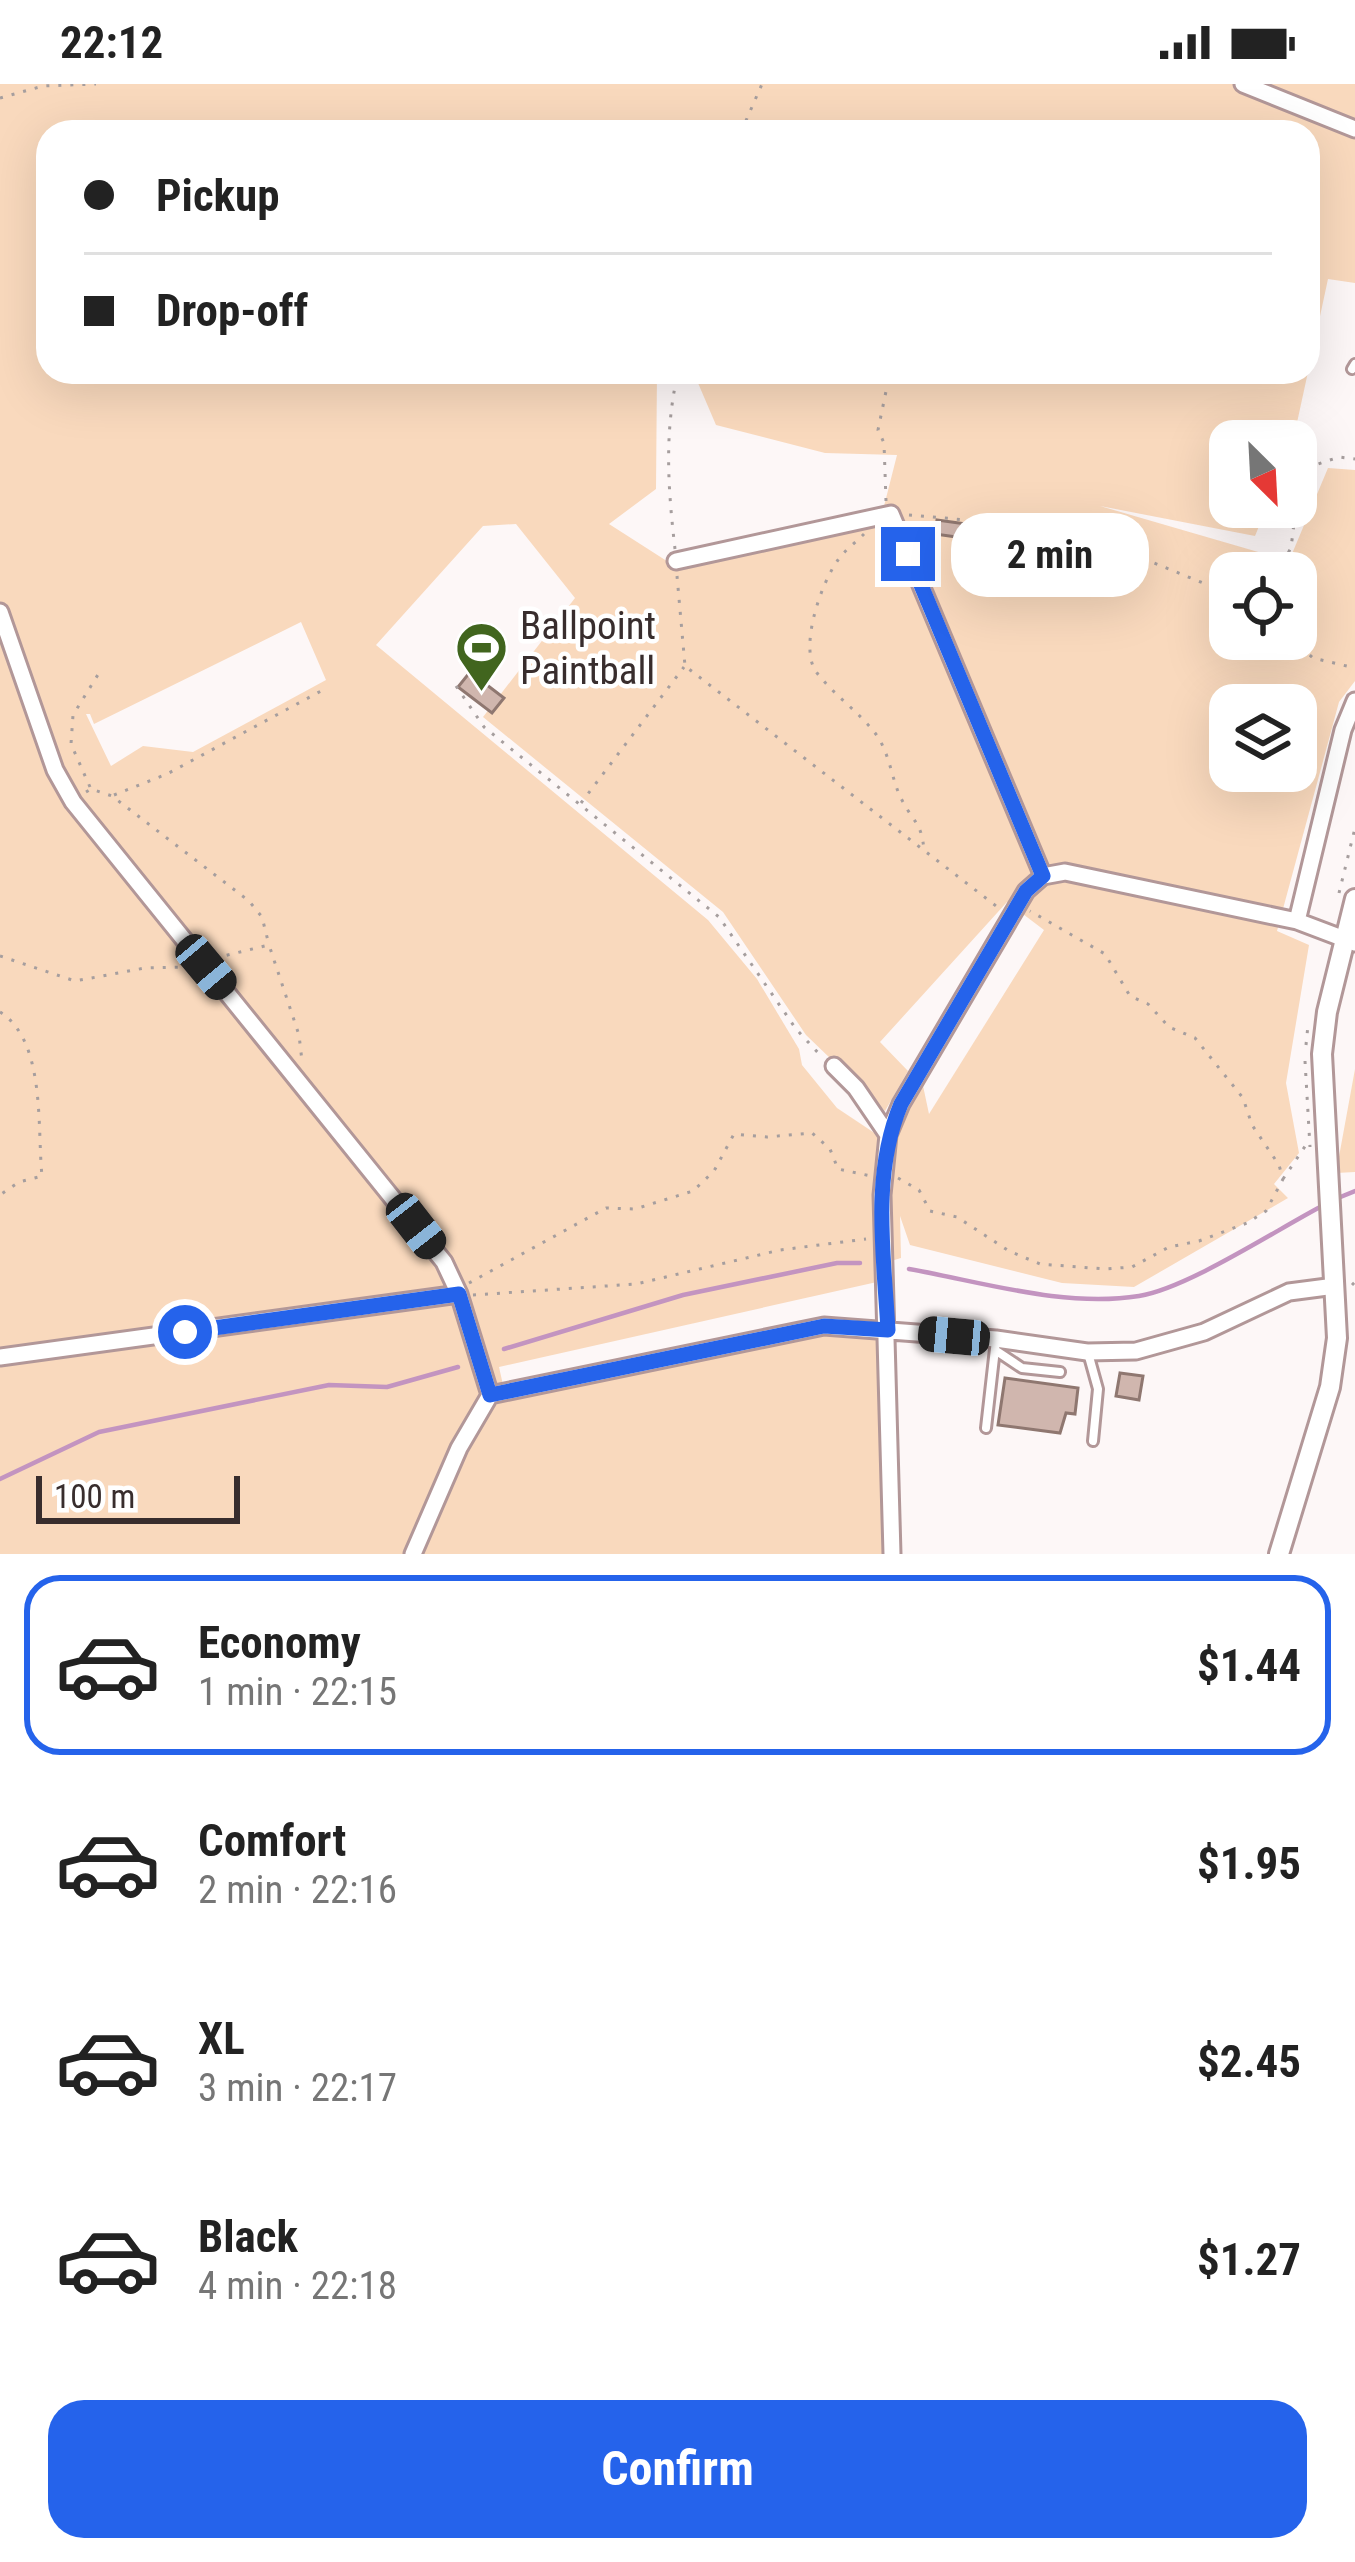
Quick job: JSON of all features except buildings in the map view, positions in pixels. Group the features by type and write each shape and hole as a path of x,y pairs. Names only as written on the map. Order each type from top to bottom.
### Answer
{"street":[{"path":"1243,84 1355,129"},
{"path":"676,561 891,514 1043,876"},
{"path":"0,612 40,731 73,802 444,1262 459,1293 490,1395 459,1448 413,1554"},
{"path":"1297,921 1342,730 1355,701"},
{"path":"892,1554 883,1238 888,1135 901,1104 1033,882 1065,872 1297,921 1350,940"},
{"path":"1279,1554 1330,1387 1348,1284 1332,1235 1322,1054 1327,1012 1350,940 1355,899"},
{"path":"834,1066 856,1088 888,1135"},
{"path":"490,1395 824,1326 1088,1352 1136,1351 1204,1332 1289,1292 1348,1284"},
{"path":"0,1357 459,1293"}],"lane":[{"path":"995,1344 1022,1368 1060,1372"},
{"path":"986,1428 995,1344"},
{"path":"1088,1352 1099,1389 1094,1441"}],"path":[{"path":"0,98 43,86 96,84"},
{"path":"746,120 762,84"},
{"path":"579,805 685,666 666,495 675,384"},
{"path":"888,384 878,430 884,443 884,492 891,514"},
{"path":"1317,466 1340,457 1355,459"},
{"path":"924,851 924,833 901,800 876,735 817,674 809,652 822,594 839,558 870,527 891,514 990,522 1093,538 1209,585"},
{"path":"1317,659 1355,668"},
{"path":"685,666 924,851 1014,912 1050,920 1105,954 1130,996 1148,1004 1169,1027 1195,1038 1243,1098 1252,1125 1283,1179"},
{"path":"99,673 79,701 71,745 91,789 112,796 249,901 262,917 298,1035 301,1081"},
{"path":"455,686 484,728 719,917 796,1029 834,1066"},
{"path":"112,796 167,774 321,691"},
{"path":"73,802 91,789"},
{"path":"0,956 75,981 145,968 204,964 269,945"},
{"path":"0,1012 26,1038 34,1064 42,1176 19,1182 0,1195"},
{"path":"459,1293 478,1276 591,1214 606,1208 635,1209 693,1191 714,1171 734,1134 812,1133 830,1149 838,1169 899,1178 920,1190 930,1211 957,1217 1009,1251 1040,1264 1106,1269 1132,1267 1169,1247 1246,1223 1266,1210 1310,1141"},
{"path":"459,1293 493,1297 564,1286 636,1284 780,1250 883,1238"}],"shaded area":[{"path":"0,84 1355,84 1355,283 1328,279 1320,316 1320,120 36,120 36,384 657,384 656,489 609,524 673,565 881,518 897,455 825,453 716,425 698,384 1305,384 1298,420 1209,420 1209,527 1100,506 1258,552 1209,552 1209,660 1317,660 1317,552 1293,552 1303,528 1317,528 1317,494 1328,468 1355,470 1355,681 1339,702 1317,783 1317,684 1209,684 1209,792 1315,792 1277,931 1309,945 1286,1083 1299,1153 1274,1184 1288,1198 1134,1287 1062,1283 910,1245 900,1216 901,1258 891,1261 891,1169 900,1126 922,1081 929,1114 1044,930 1007,902 880,1042 908,1071 885,1111 806,1035 723,912 483,717 575,598 516,524 483,526 376,645 708,920 757,979 799,1049 802,1065 837,1108 879,1136 877,1282 499,1367 503,1385 780,1331 888,1332 894,1554 0,1554","holes":["301,622 326,680 193,752 143,746 111,766 86,714 94,724"]},
{"path":"1214,528 1258,528 1255,536"},
{"path":"1355,1069 1355,1172 1336,1173"}],"waterway":[{"path":"1338,1198 1355,1191"},
{"path":"909,1269 1053,1296 1139,1296 1206,1270 1322,1206"},
{"path":"504,1349 683,1295 837,1263 860,1263"},
{"path":"0,1479 99,1432 329,1385 387,1387 458,1367"}],"place":[{"name":"Ballpoint Paintball","path":"481,693"}],"route":[{"path":"185,1332 459,1294 490,1395 824,1326 888,1330 882,1195 888,1135 901,1104 1026,891 1043,876 908,554"}]}
